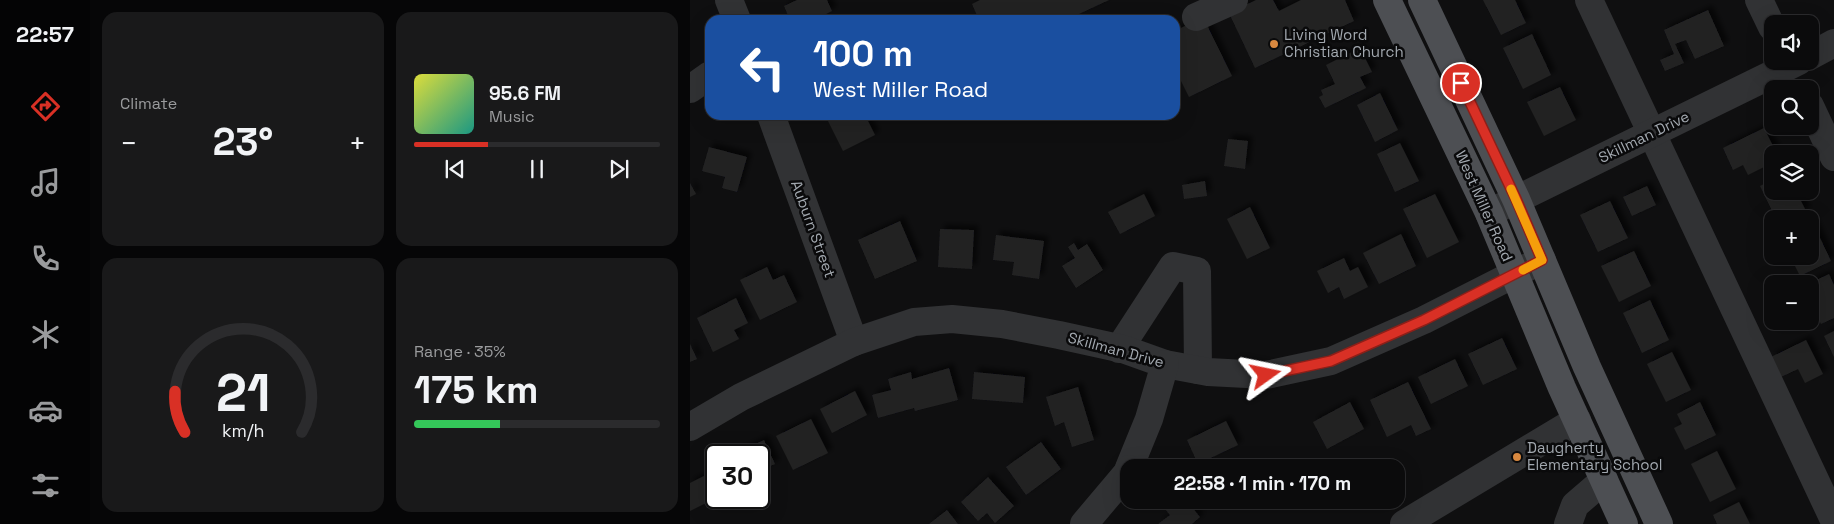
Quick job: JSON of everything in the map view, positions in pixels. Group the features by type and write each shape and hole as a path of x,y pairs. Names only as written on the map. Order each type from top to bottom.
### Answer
{"main road":[{"name":"West Miller Road","path":"1387,0 1489,213 1514,275 1624,524"},
{"name":"West Miller Road","path":"1422,0 1516,199 1587,367 1659,524"}],"street":[{"path":"729,0 734,15"},
{"path":"1196,17 1234,0"},
{"path":"1589,0 1834,520"},
{"path":"1759,0 1766,15"},
{"name":"Skillman Drive","path":"1819,53 1834,43"},
{"name":"Skillman Drive","path":"1489,213 1653,133 1789,70"},
{"path":"690,89 705,78"},
{"name":"Auburn Street","path":"773,120 854,342"},
{"path":"1819,125 1834,157"},
{"name":"Skillman Drive","path":"690,427 741,397 854,342 914,322 952,319 1002,324 1119,349 1165,364 1208,372 1266,375 1331,361 1424,320 1542,260"},
{"path":"1119,349 1173,266 1197,270 1198,370"},
{"path":"1133,459 1149,419 1165,364"},
{"path":"1404,524 1577,420"},
{"path":"1568,524 1575,505 1604,480"},
{"path":"1084,524 1120,481"}],"building":[{"path":"797,0 827,0 832,11 824,15 788,15 784,6"},
{"path":"980,0 1109,0 1077,15 977,15 972,4"},
{"name":"Living Word Christian Church","path":"1256,0 1273,0 1279,11 1301,0 1345,0 1354,21 1255,68 1229,13"},
{"path":"1483,0 1515,0 1526,23 1501,35"},
{"path":"1708,10 1724,46 1695,59 1686,40 1675,44 1684,63 1665,71 1660,60 1674,54 1664,30"},
{"path":"1203,17 1232,76 1189,97 1180,79 1180,28"},
{"path":"1532,34 1551,75 1523,89 1503,48"},
{"path":"1360,48 1372,72 1360,77 1366,88 1325,108 1319,97 1323,95 1321,90 1335,84 1326,65"},
{"path":"1560,87 1576,120 1544,136 1527,102"},
{"path":"1380,93 1398,130 1375,142 1357,105"},
{"path":"828,120 868,120 875,135 843,151"},
{"path":"1764,128 1764,135 1768,135 1772,145 1764,145 1764,167 1748,175 1743,165 1733,170 1723,148"},
{"path":"1228,139 1248,141 1245,169 1224,166"},
{"path":"1400,143 1419,181 1395,192 1377,154"},
{"path":"709,147 747,157 737,192 722,188 725,177 702,171"},
{"path":"1205,181 1207,196 1184,199 1182,185"},
{"path":"690,183 696,194 690,197"},
{"path":"1764,184 1764,194 1760,186"},
{"path":"1647,186 1656,205 1632,216 1623,197"},
{"path":"1144,194 1155,216 1120,234 1108,212"},
{"path":"1435,194 1459,242 1427,258 1403,209"},
{"path":"1767,200 1800,200 1806,210 1772,210"},
{"path":"1610,201 1628,238 1598,252 1580,215"},
{"path":"1250,207 1270,248 1247,259 1227,219"},
{"path":"900,221 917,261 875,279 858,240"},
{"path":"940,229 974,230 972,269 938,267"},
{"path":"1401,234 1416,266 1379,284 1363,253"},
{"path":"996,235 1044,241 1039,279 1012,275 1014,262 993,260"},
{"path":"1819,236 1831,261 1800,275 1794,265 1819,265"},
{"path":"1074,243 1078,250 1087,244 1103,270 1076,288 1062,266 1075,258 1068,247"},
{"path":"1634,251 1651,286 1619,302 1601,266"},
{"path":"1344,258 1350,271 1358,267 1368,287 1344,299 1339,287 1328,293 1317,271"},
{"path":"767,267 773,280 784,275 797,302 760,320 740,280"},
{"path":"1829,274 1834,285 1834,318 1821,324 1819,320 1819,279"},
{"path":"736,298 748,323 734,330 739,339 713,352 697,318"},
{"path":"1650,300 1669,340 1642,353 1623,313"},
{"path":"1834,331 1834,357 1824,336"},
{"path":"1502,338 1517,369 1483,385 1468,354"},
{"path":"1806,340 1823,374 1805,383 1798,369 1781,377 1771,357"},
{"path":"690,344 697,359 690,362"},
{"path":"1672,352 1691,390 1666,402 1647,364"},
{"path":"1455,359 1468,386 1431,404 1418,377"},
{"path":"949,368 958,400 915,411 914,408 878,418 872,395 891,390 888,379 911,372 912,379"},
{"path":"974,372 1025,377 1023,403 972,399"},
{"path":"1408,382 1431,429 1416,436 1411,425 1387,437 1370,400"},
{"path":"1078,387 1094,440 1072,447 1064,422 1055,426 1046,397"},
{"path":"855,391 867,415 832,433 820,409"},
{"path":"1350,402 1364,429 1327,449 1313,422"},
{"path":"1700,402 1716,435 1685,450 1674,428 1682,424 1677,414"},
{"path":"811,419 828,453 793,470 776,436"},
{"path":"1226,421 1238,445 1209,459 1196,459 1187,440"},
{"path":"764,440 766,444 755,444"},
{"path":"1041,442 1061,469 1026,495 1006,467"},
{"path":"1717,451 1736,489 1710,502 1691,464"},
{"path":"770,453 775,464 770,466"},
{"path":"705,476 705,504 690,511 690,483"},
{"path":"988,477 1014,506 995,523 987,513 978,521 961,502"},
{"path":"1739,502 1750,524 1717,524 1713,515"},
{"path":"1165,509 1193,509 1200,517 1192,524 1158,524 1170,515"},
{"path":"947,510 958,524 929,524"}],"slow traffic":[{"path":"1511,189 1542,260 1523,270"}],"place":[{"name":"Living Word Christian Church","path":"1274,44"},
{"name":"Daugherty Elementary School","path":"1517,457"}],"route":[{"path":"1266,375 1331,361 1424,320 1542,260 1516,199 1461,83"}]}
